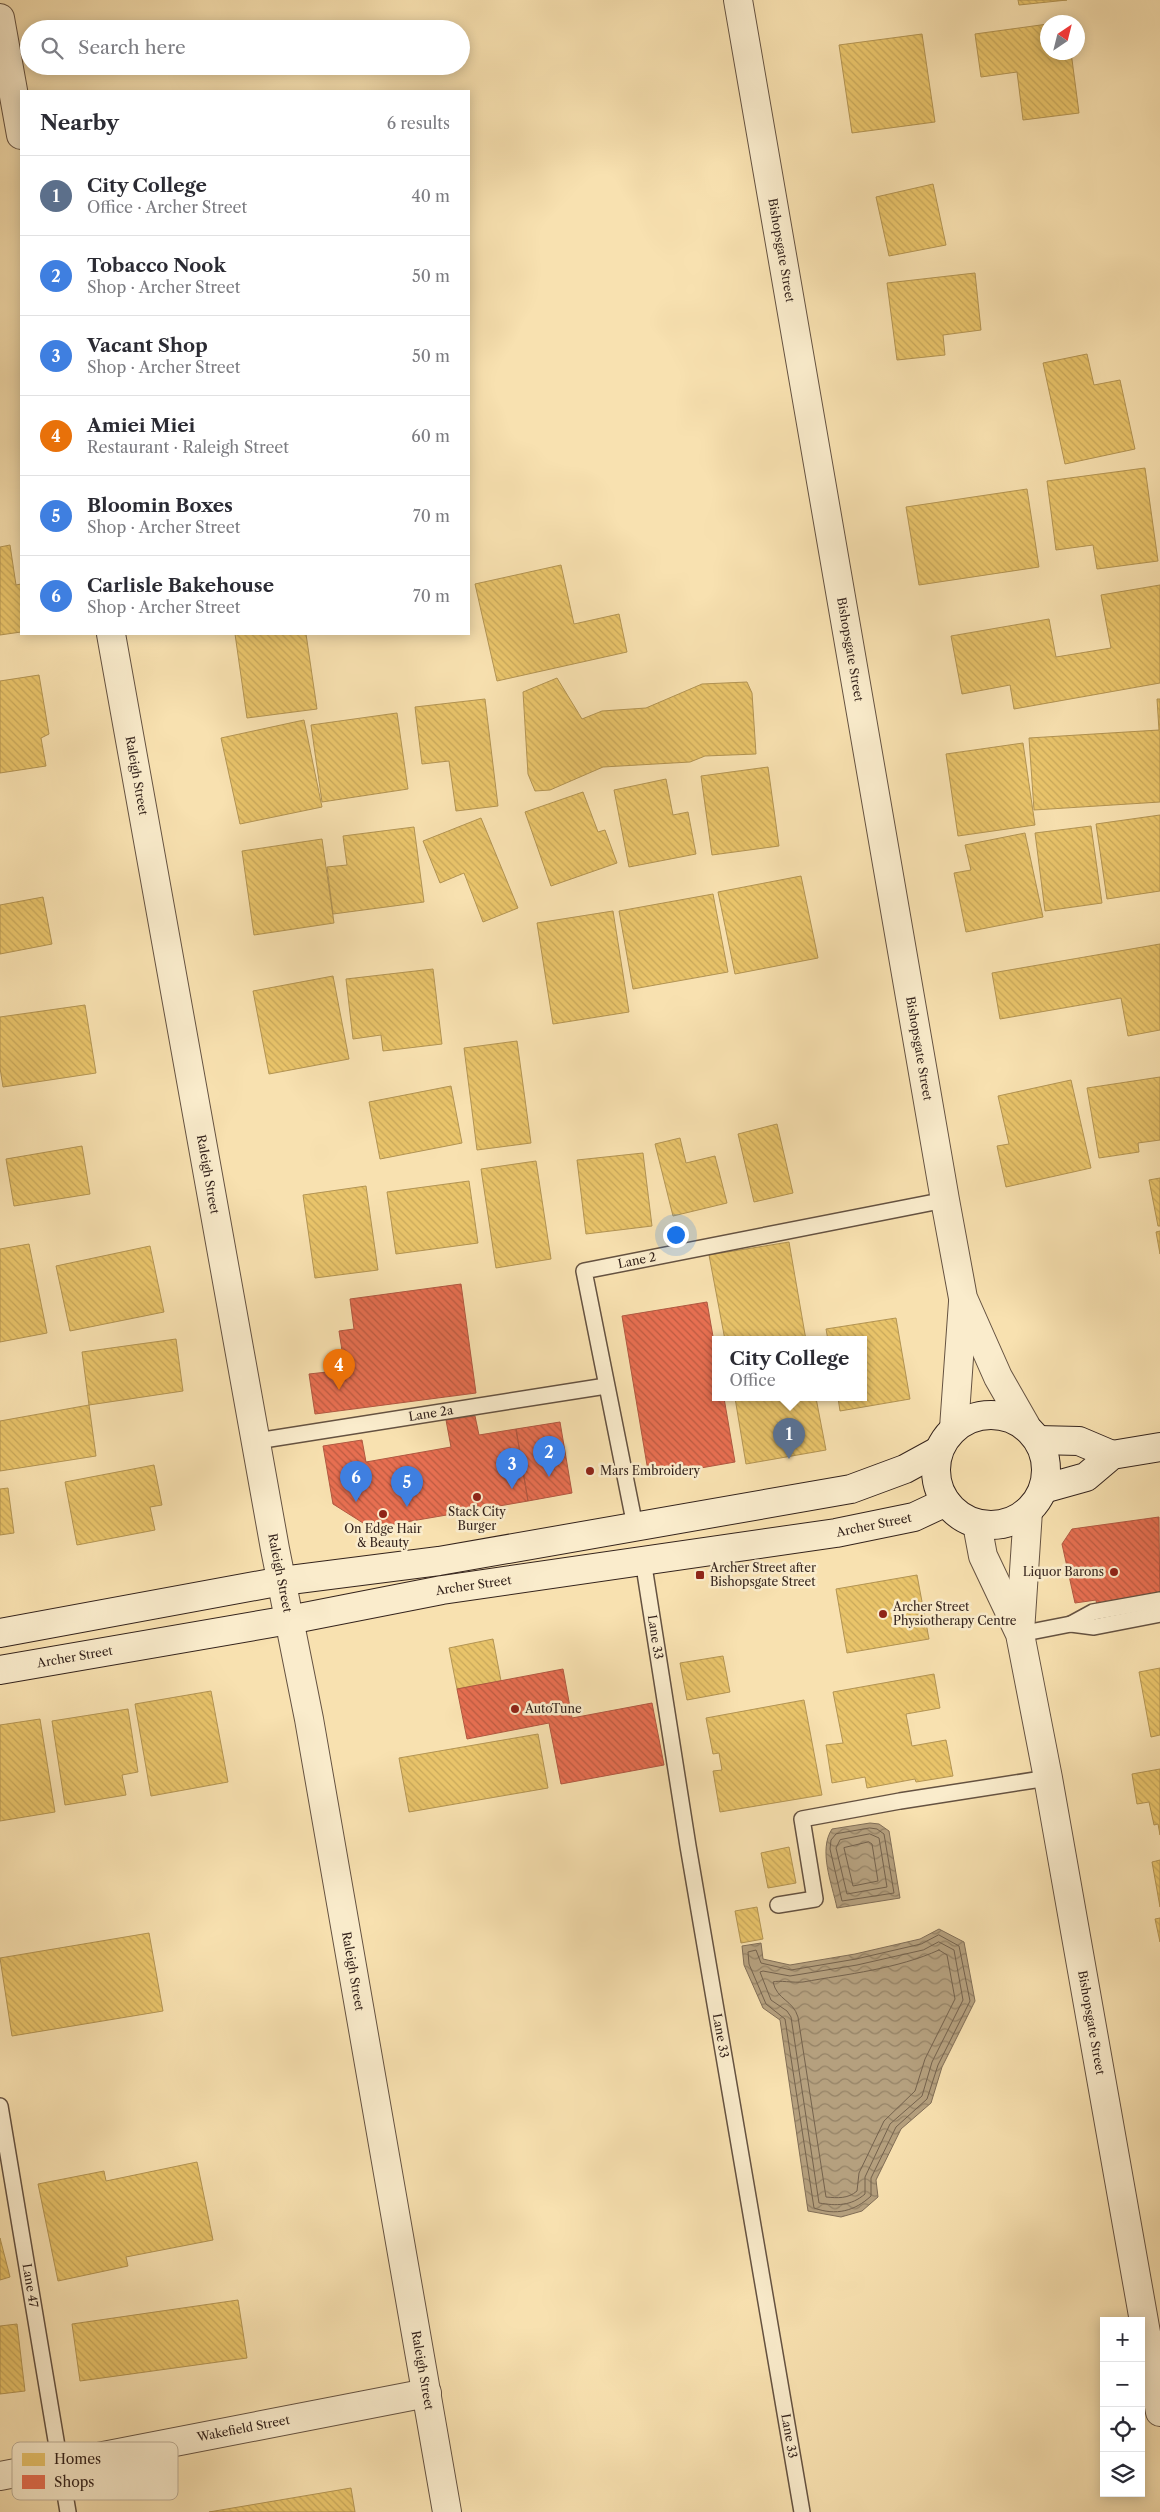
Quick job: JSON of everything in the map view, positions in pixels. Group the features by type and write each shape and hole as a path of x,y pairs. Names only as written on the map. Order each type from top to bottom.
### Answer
{"street":[{"name":"Bishopsgate Street","path":"738,0 963,1298 998,1377 1032,1433"},
{"path":"0,18 20,130"},
{"name":"Raleigh Street","path":"111,635 289,1620 447,2512"},
{"name":"Bishopsgate Street","path":"954,1428 963,1298"},
{"path":"0,1633 282,1581 438,1561 850,1489 905,1469 938,1451 954,1428 977,1416 1002,1415 1032,1433 1079,1441 1112,1455"},
{"path":"938,1451 936,1474 946,1502 960,1515 978,1524 995,1525 1013,1520 1028,1511 1044,1489 1047,1470 1045,1455 1032,1433"},
{"path":"1044,1489 1086,1477 1112,1455 1160,1447"},
{"name":"Archer Street","path":"0,1670 289,1620 442,1590 836,1533 914,1517 946,1502"},
{"name":"Bishopsgate Street","path":"1020,1634 1028,1511"},
{"name":"Bishopsgate Street","path":"978,1524 984,1556 1020,1634 1048,1778 1160,2412"},
{"name":"Wakefield Street","path":"177,2442 427,2393"}],"lane":[{"name":"Lane 2","path":"635,1526 584,1271 945,1200"},
{"name":"Lane 2a","path":"256,1441 606,1386"},
{"name":"Lane 33","path":"643,1560 688,1846 802,2512"},
{"path":"1020,1634 1071,1624 1093,1612 1160,1600"},
{"path":"1071,1624 1094,1627 1160,1614"},
{"path":"778,1905 815,1899 802,1819 900,1801 1048,1778"},
{"name":"Lane 47","path":"0,2106 56,2442"}],"water":[{"path":"870,1823 879,1824 889,1831 900,1898 837,1908 827,1867 826,1847 828,1837 832,1829"},
{"path":"939,1929 964,1942 975,2001 942,2067 931,2103 901,2129 876,2180 878,2197 862,2211 841,2217 808,2211 780,2020 763,2008 744,1965 742,1946 761,1943 763,1959 790,1965 855,1954 920,1939"}],"building: Homes":[{"path":"1018,0 1067,0 1019,5"},
{"path":"1040,25 1040,60 1072,60 1079,113 1023,120 1017,72 981,77 975,34"},
{"path":"922,34 935,122 852,133 839,45"},
{"path":"933,184 946,245 889,256 876,197"},
{"path":"975,273 981,330 943,335 945,355 897,360 887,283"},
{"path":"1087,354 1094,385 1120,380 1135,449 1065,464 1043,363"},
{"path":"1145,468 1158,561 1097,569 1093,545 1056,550 1047,481"},
{"path":"1027,489 1039,567 919,585 906,507"},
{"path":"10,545 16,585 20,584 20,632 0,635 0,547"},
{"path":"561,565 574,624 619,614 627,652 497,681 475,584"},
{"path":"1160,585 1160,683 1014,709 1010,685 962,694 951,636 1049,619 1056,657 1111,648 1101,595"},
{"path":"235,635 306,635 317,709 247,718"},
{"path":"39,675 49,734 41,738 46,766 0,773 0,681"},
{"path":"557,678 582,719 602,711 646,708 702,684 747,682 752,693 756,754 705,756 690,762 603,767 550,790 535,791 528,774 523,692"},
{"path":"485,699 498,806 456,811 449,761 422,764 415,707"},
{"path":"1157,699 1160,699 1160,802 1034,810 1029,738 1159,730"},
{"path":"397,713 408,789 322,802 311,725"},
{"path":"304,720 322,807 240,824 221,738"},
{"path":"1023,743 1035,825 958,836 946,754"},
{"path":"768,767 779,846 712,855 701,776"},
{"path":"666,779 673,815 688,812 696,854 629,867 614,790"},
{"path":"583,792 598,832 605,830 617,863 551,886 525,812"},
{"path":"1160,815 1160,891 1107,899 1096,824"},
{"path":"481,818 518,908 483,922 464,873 440,883 423,841"},
{"path":"1091,826 1102,903 1045,911 1035,833"},
{"path":"414,827 424,902 333,914 327,867 347,865 343,836"},
{"path":"1025,833 1043,917 966,932 954,873 971,870 965,845"},
{"path":"322,839 334,923 254,935 242,851"},
{"path":"801,876 818,958 735,974 718,892"},
{"path":"713,894 728,972 633,989 619,911"},
{"path":"43,897 52,944 0,954 0,905"},
{"path":"613,911 629,1012 553,1024 537,923"},
{"path":"1160,944 1160,1030 1128,1036 1121,998 1000,1019 992,973"},
{"path":"433,969 442,1044 383,1051 381,1035 353,1039 346,979"},
{"path":"333,976 349,1059 269,1074 253,991"},
{"path":"85,1005 96,1073 3,1087 0,1068 0,1017"},
{"path":"517,1041 531,1143 477,1150 464,1048"},
{"path":"1160,1077 1160,1140 1138,1143 1139,1152 1099,1158 1087,1088"},
{"path":"1071,1080 1091,1168 1006,1187 997,1146 1009,1144 998,1096"},
{"path":"451,1086 462,1143 380,1159 369,1102"},
{"path":"777,1124 793,1193 754,1202 738,1134"},
{"path":"680,1138 686,1163 715,1156 727,1203 673,1216 655,1144"},
{"path":"82,1146 90,1194 14,1206 6,1159"},
{"path":"643,1153 652,1226 586,1234 577,1160"},
{"path":"536,1161 551,1259 496,1268 481,1169"},
{"path":"1160,1178 1160,1226 1158,1226 1149,1180"},
{"path":"469,1181 478,1243 396,1254 387,1192"},
{"path":"366,1186 378,1270 315,1278 303,1195"},
{"path":"1160,1231 1160,1254 1156,1232"},
{"path":"789,1242 805,1336 724,1336 709,1255"},
{"path":"29,1244 47,1333 0,1342 0,1249"},
{"path":"150,1246 164,1312 70,1331 56,1266"},
{"path":"896,1318 910,1399 840,1411 838,1401 867,1401 867,1336 827,1336 826,1329"},
{"path":"176,1339 183,1391 89,1405 82,1352"},
{"path":"736,1401 817,1401 826,1450 746,1464"},
{"path":"89,1405 96,1456 0,1471 0,1421"},
{"path":"154,1465 162,1505 150,1507 155,1530 77,1545 65,1482"},
{"path":"8,1488 14,1533 0,1535 0,1489"},
{"name":"Archer Street Physiotherapy Centre","path":"917,1575 929,1639 847,1653 836,1589"},
{"path":"493,1639 501,1681 457,1689 449,1648"},
{"path":"723,1656 730,1692 687,1700 680,1663"},
{"path":"1160,1668 1160,1735 1151,1737 1139,1672"},
{"path":"934,1674 940,1708 906,1714 912,1746 946,1740 953,1776 916,1782 915,1779 867,1788 865,1777 832,1783 826,1745 843,1743 833,1692"},
{"path":"211,1691 228,1782 151,1796 135,1704"},
{"path":"804,1700 822,1795 720,1812 713,1771 722,1770 719,1753 713,1754 706,1718"},
{"path":"128,1709 138,1772 122,1775 126,1795 65,1805 52,1721"},
{"path":"40,1719 55,1812 0,1821 0,1725"},
{"path":"538,1734 548,1788 409,1812 399,1758"},
{"path":"1160,1769 1160,1835 1158,1824 1154,1825 1149,1802 1137,1804 1132,1774"},
{"path":"789,1847 796,1883 768,1888 761,1853"},
{"path":"1160,1860 1160,1907 1152,1862"},
{"path":"757,1907 763,1939 741,1943 735,1911"},
{"path":"1160,1918 1160,1942 1155,1919"},
{"path":"149,1933 163,2011 12,2036 0,1958"},
{"path":"197,2162 213,2240 126,2257 128,2266 58,2281 38,2184 104,2171 106,2181"},
{"path":"0,2238 10,2277 0,2280"},
{"path":"238,2300 247,2358 80,2381 72,2324"},
{"path":"17,2324 25,2391 0,2394 0,2326"},
{"path":"351,2488 355,2512 209,2512"}],"building: Shops":[{"path":"461,1284 476,1393 315,1414 309,1374 345,1370 339,1331 354,1329 350,1299"},
{"path":"707,1302 713,1336 712,1401 725,1401 735,1462 649,1477 622,1316"},
{"path":"475,1416 479,1435 516,1429 528,1501 371,1528 333,1504 323,1446 362,1440 366,1462 451,1447 446,1420"},
{"path":"560,1422 572,1493 528,1501 516,1429"},
{"name":"Liquor Barons","path":"1159,1517 1160,1620 1101,1630 1096,1600 1075,1603 1062,1544 1072,1529"},
{"path":"563,1669 572,1718 652,1703 664,1765 561,1784 549,1723 467,1739 457,1689"}],"place":[{"name":"Amiei Miei","path":"339,1390"},
{"name":"City College","path":"789,1459"},
{"name":"Mars Embroidery","path":"590,1471"},
{"name":"Tobacco Nook","path":"549,1477"},
{"name":"Vacant Shop","path":"512,1489"},
{"name":"Stack City Burger","path":"477,1497"},
{"name":"Carlisle Bakehouse","path":"356,1502"},
{"name":"Bloomin Boxes","path":"407,1507"},
{"name":"On Edge Hair & Beauty","path":"383,1514"},
{"name":"Liquor Barons","path":"1114,1572"},
{"name":"Archer Street after Bishopsgate Street","path":"700,1575"},
{"name":"Archer Street Physiotherapy Centre","path":"883,1614"},
{"name":"AutoTune","path":"515,1709"}]}
